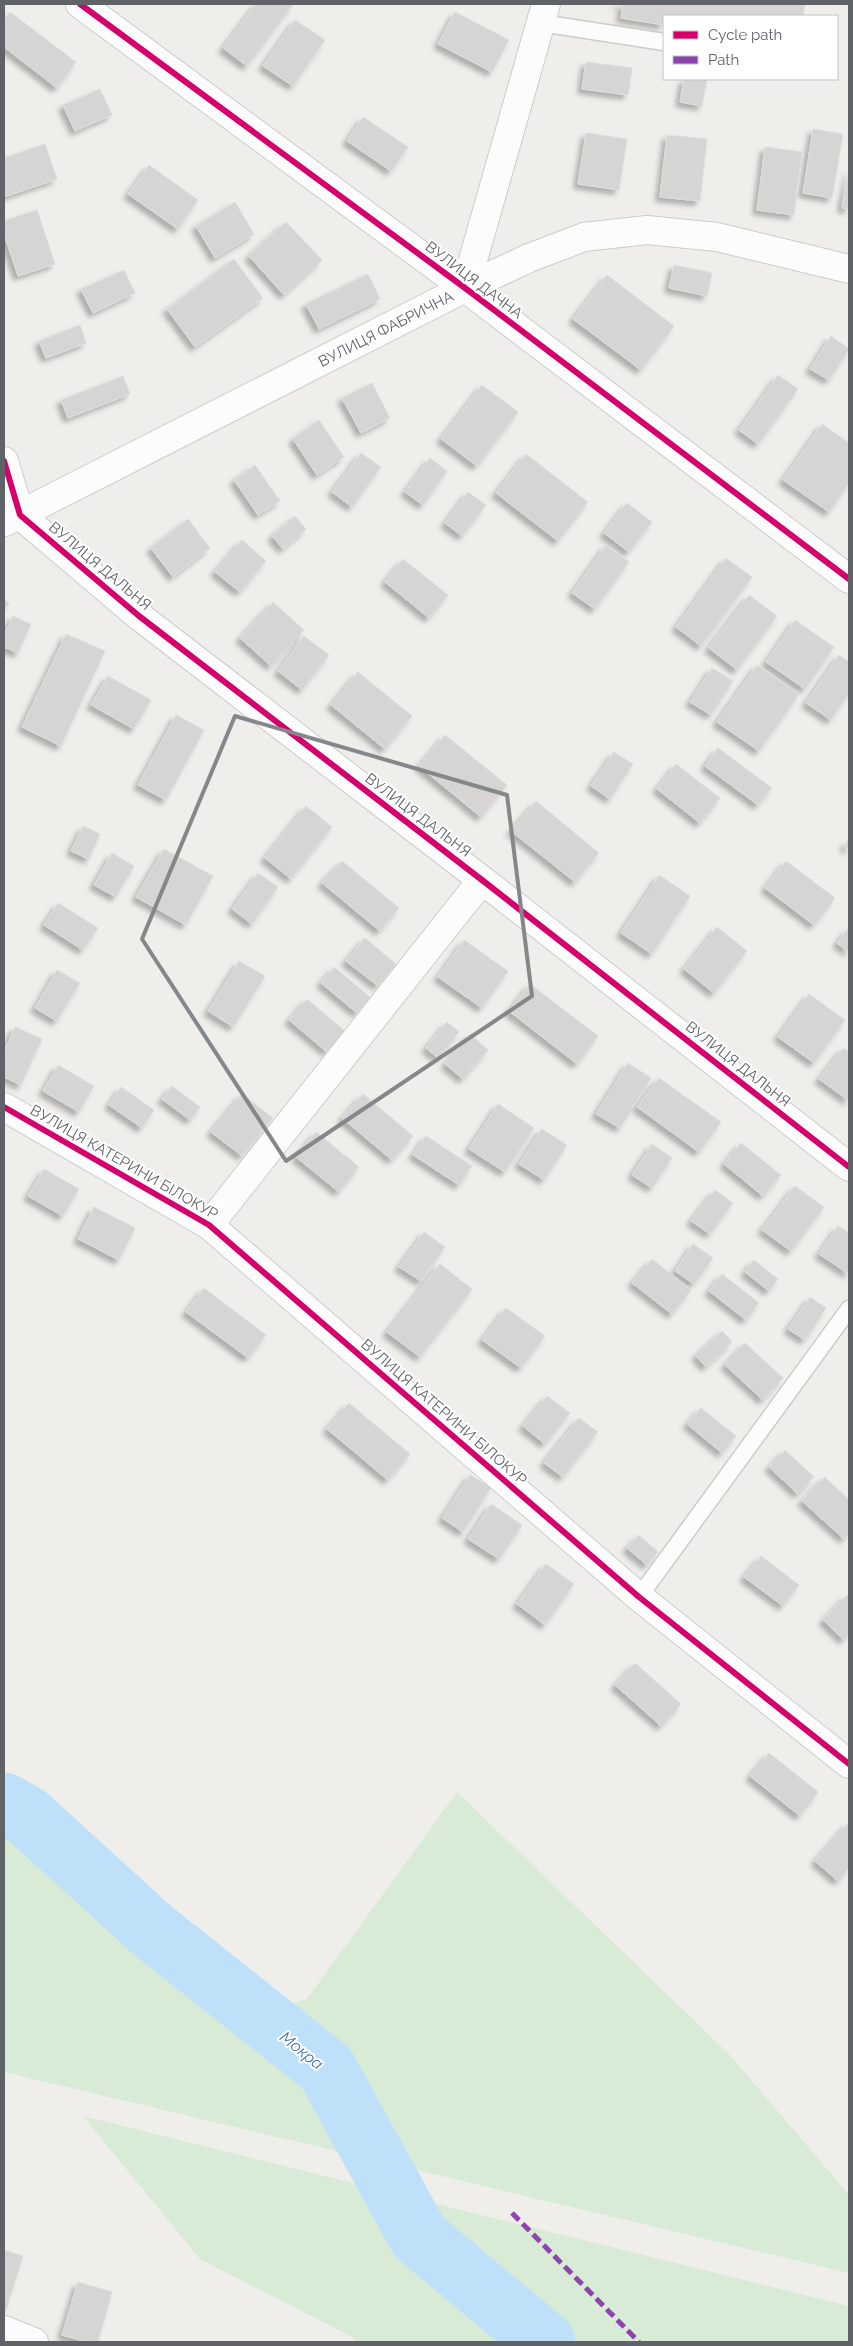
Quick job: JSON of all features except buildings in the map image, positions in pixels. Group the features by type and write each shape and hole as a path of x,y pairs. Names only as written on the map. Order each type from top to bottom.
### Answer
{"street":[{"name":"ВУЛИЦЯ ДАЧНА","path":"80,4 465,288 849,579"},
{"name":"ВУЛИЦЯ ДАЧНА","path":"465,288 544,13"},
{"name":"ВУЛИЦЯ ФАБРИЧНА","path":"12,519 465,288 529,258 584,236 647,230 717,237 849,269"},
{"path":"4,461 12,519"},
{"name":"ВУЛИЦЯ ДАЛЬНЯ","path":"12,519 482,880 849,1166"},
{"path":"209,1224 482,880"},
{"name":"ВУЛИЦЯ КАТЕРИНИ БІЛОКУР","path":"4,1107 209,1224 638,1597 849,1764"},
{"path":"4,2330 34,2342"}],"lane":[{"path":"544,13 663,42"},
{"path":"638,1597 849,1309"}],"highlighted area":[{"path":"235,716 507,795 532,996 286,1161 142,939"}],"green space":[{"path":"4,1775 17,1782 108,1870 266,2011 307,1999 457,1792 729,2054 849,2195 849,2273 4,2072"},
{"path":"83,2116 849,2306 849,2342 357,2342 352,2337 200,2259"}],"waterway":[{"name":"Мокра","path":"4,1803 27,1816 152,1930 326,2068 419,2237 545,2342"}],"marked path":[{"path":"512,2213 639,2342"}],"cycle path":[{"path":"80,4 465,288 849,579"},
{"path":"4,461 20,515 139,616 482,880 849,1167"},
{"path":"4,1107 209,1225 639,1597 849,1764"}]}
